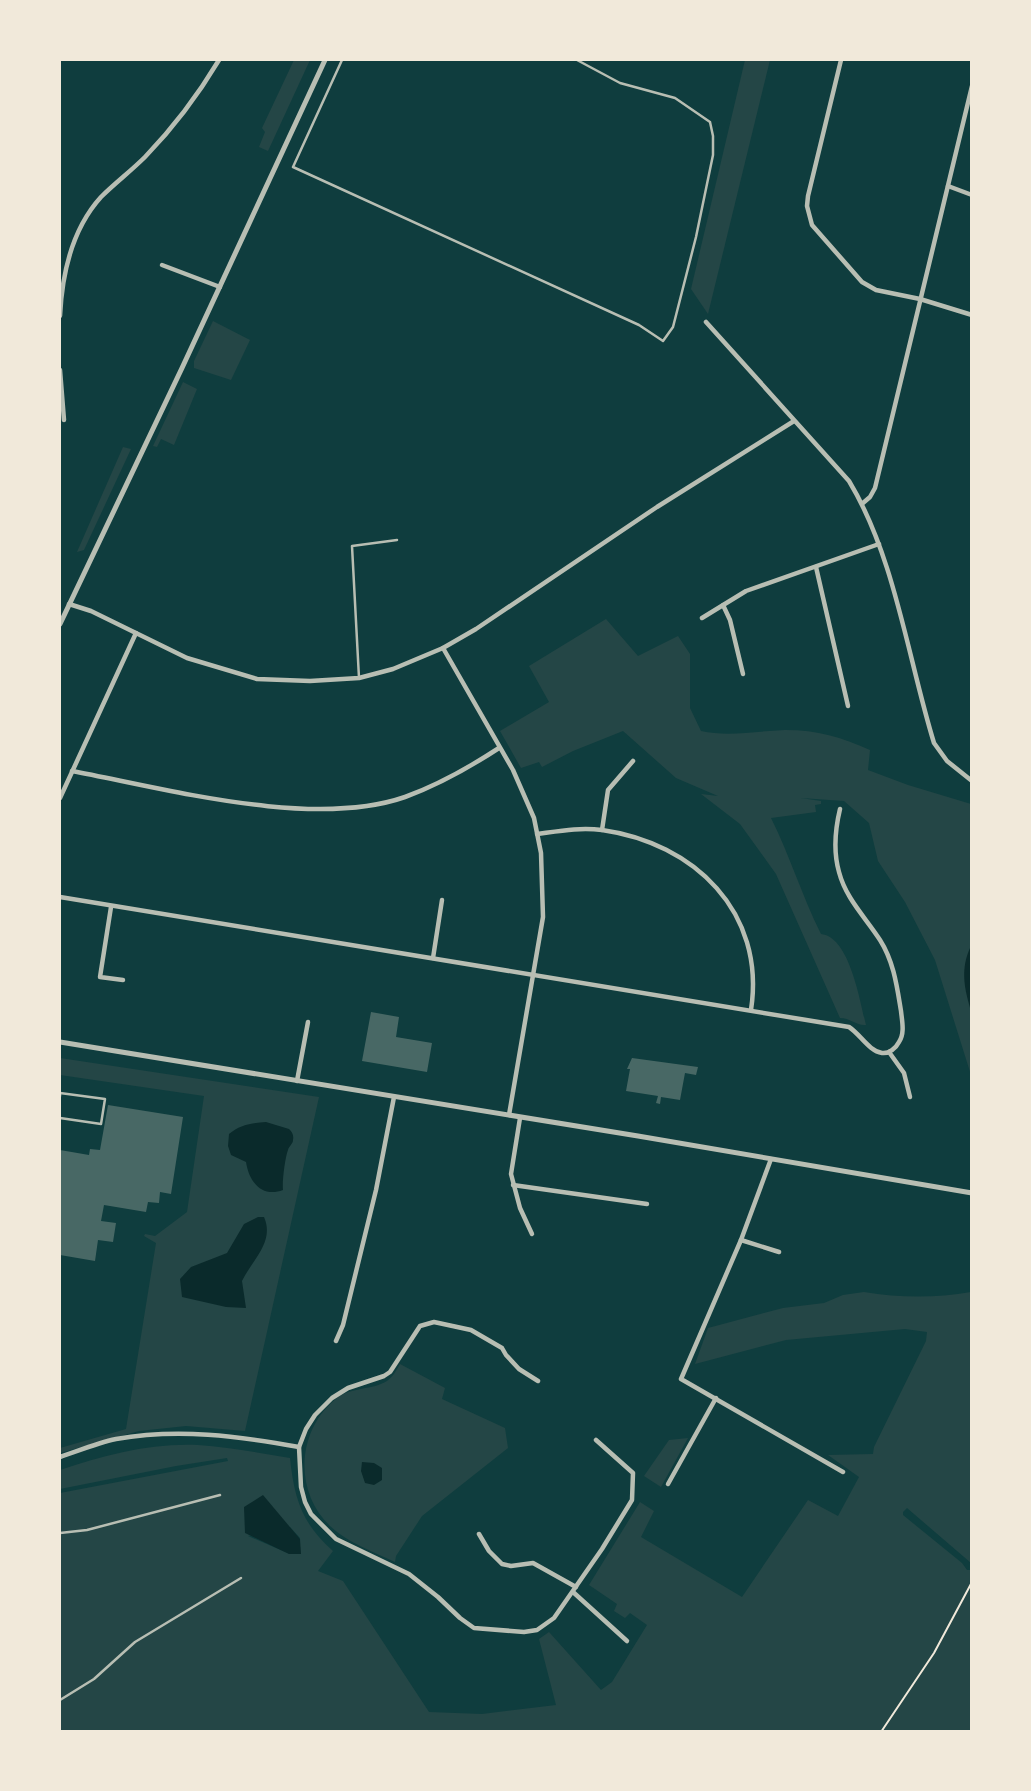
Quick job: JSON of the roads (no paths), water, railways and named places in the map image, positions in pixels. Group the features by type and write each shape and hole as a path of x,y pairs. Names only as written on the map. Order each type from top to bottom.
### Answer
{"street":[{"path":"60,316 64,275 72,247 83,224 100,199 144,158 180,118 219,60"},
{"path":"60,624 325,60"},
{"path":"841,60 808,196 809,216 813,225 862,282 876,290 920,299 971,315"},
{"path":"863,503 875,488 971,86"},
{"path":"948,186 971,195"},
{"path":"162,265 220,287"},
{"path":"706,322 849,481 863,503 879,544 934,743 947,761 971,781"},
{"path":"60,370 64,420"},
{"path":"69,604 91,611 187,658 257,679 297,681 359,678 393,669 443,649 794,421"},
{"path":"702,618 746,591 879,544"},
{"path":"816,568 848,706"},
{"path":"723,604 730,620 743,674"},
{"path":"60,798 136,633"},
{"path":"443,649 529,803 537,834 544,901 509,1116"},
{"path":"72,771 240,802 304,809 334,809 403,797 449,776 499,748"},
{"path":"602,830 608,790 633,761"},
{"path":"60,897 849,1027 874,1050 889,1052 897,1046 903,1035 897,984 891,961 845,888 838,871 834,843 840,809"},
{"path":"537,834 579,829 602,830 647,841 669,850 710,879 735,913 743,933 752,967 754,990 751,1010"},
{"path":"433,958 442,900"},
{"path":"111,907 100,976 123,980"},
{"path":"297,1081 308,1022"},
{"path":"60,1042 971,1193"},
{"path":"889,1052 904,1073 910,1097"},
{"path":"335,1341 343,1325 376,1190 394,1097"},
{"path":"520,1118 511,1174 527,1225 533,1234"},
{"path":"771,1159 741,1240 681,1379 843,1472"},
{"path":"513,1185 647,1204"},
{"path":"741,1240 779,1252"},
{"path":"538,1381 519,1368 502,1348 484,1336 463,1328 435,1322 426,1323 413,1334 390,1372 384,1377 348,1388 332,1398 315,1415 306,1429 299,1447 301,1487 311,1514 336,1539 410,1574 474,1628 524,1632 537,1630 554,1618 632,1500 633,1473 596,1440"},
{"path":"668,1484 716,1398"},
{"path":"60,1457 114,1440 185,1433 243,1437 299,1447"},
{"path":"479,1534 489,1551 502,1564 511,1566 533,1563 574,1590 627,1641"}],"lane":[{"path":"342,60 293,167 639,325 663,341 673,327 696,237 713,155 710,122 675,98 620,83 577,60"},
{"path":"359,678 352,546 397,540"},
{"path":"60,1096 61,1093 105,1099 101,1124 60,1118"},
{"path":"60,1533 87,1530 220,1495"},
{"path":"60,1700 94,1679 135,1642 241,1578"}]}
